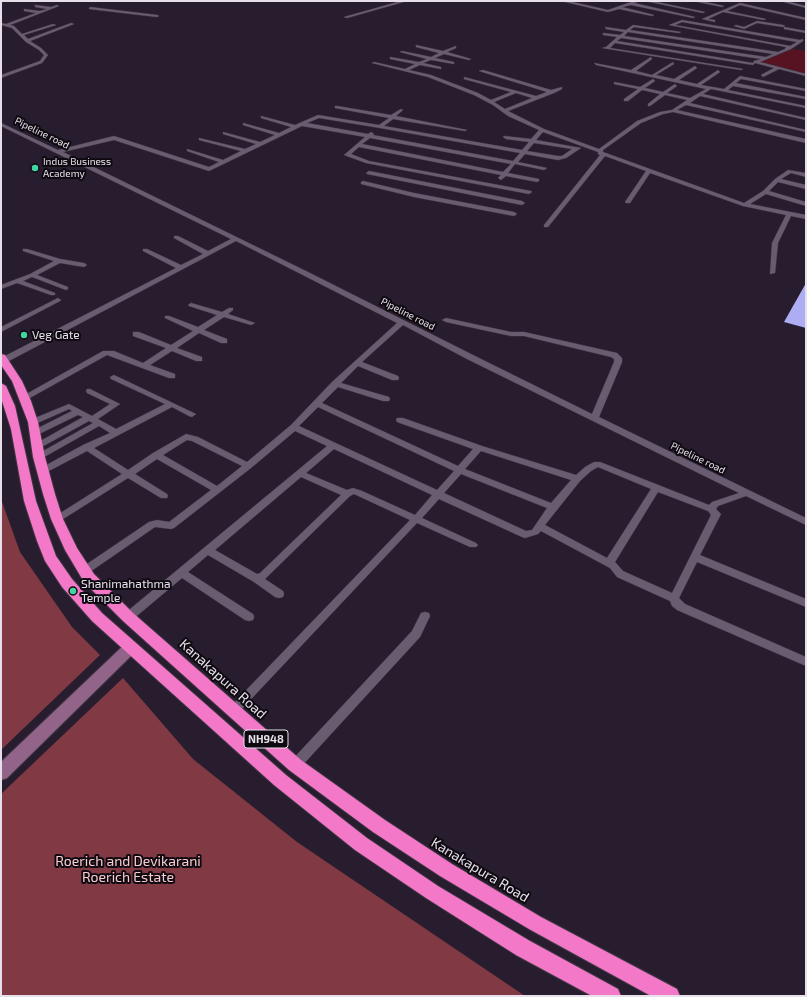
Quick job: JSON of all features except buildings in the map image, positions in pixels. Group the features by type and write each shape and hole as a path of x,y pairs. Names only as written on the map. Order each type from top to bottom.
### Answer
{"highway":[{"name":"Kanakapura Road","path":"2,359 17,380 25,397 49,494 57,519 71,550 89,578 128,617 295,765 379,826 446,870 535,923 670,996"},
{"name":"NH948","path":"1,386 10,406 16,429 30,501 50,558 67,583 97,617 280,780 361,844 432,892 523,948 611,996"},
{"path":"30,501 49,494"}],"street":[{"path":"346,17 405,1"},
{"path":"563,1 607,11 638,1"},
{"path":"647,1 703,12"},
{"path":"672,1 714,9"},
{"path":"695,1 766,20"},
{"path":"705,19 722,8 732,7 745,1"},
{"path":"782,1 806,7"},
{"path":"632,4 740,27 759,22 806,32"},
{"path":"739,4 806,19"},
{"path":"7,25 55,7 36,6"},
{"path":"732,7 792,20"},
{"path":"90,8 157,16"},
{"path":"620,8 660,16"},
{"path":"25,10 42,12"},
{"path":"713,15 720,16"},
{"path":"675,19 801,40"},
{"path":"682,21 671,25 791,47 801,40"},
{"path":"1,24 13,27 27,41 40,49 46,55 41,62 1,77"},
{"path":"27,41 72,24"},
{"path":"21,35 54,25"},
{"path":"633,26 638,26 790,48 739,70 605,48 628,31 633,26"},
{"path":"748,26 755,27"},
{"path":"606,28 780,53"},
{"path":"37,30 53,31"},
{"path":"776,32 801,40 806,45"},
{"path":"604,34 766,58"},
{"path":"614,42 755,63 806,75"},
{"path":"417,46 469,59"},
{"path":"406,70 455,47"},
{"path":"402,52 453,63"},
{"path":"391,58 439,68"},
{"path":"632,71 651,58"},
{"path":"374,63 428,76 476,94 504,111 542,130 744,205 806,217"},
{"path":"626,100 673,63"},
{"path":"596,64 632,71 675,83 698,85 806,107"},
{"path":"650,105 695,67"},
{"path":"763,76 778,68"},
{"path":"481,71 552,92"},
{"path":"698,85 718,71"},
{"path":"793,76 799,73"},
{"path":"725,91 740,77 806,90"},
{"path":"466,78 537,98"},
{"path":"616,83 691,100"},
{"path":"732,84 806,98"},
{"path":"504,111 560,88"},
{"path":"673,111 710,88"},
{"path":"490,102 515,92"},
{"path":"699,95 806,119"},
{"path":"685,103 806,131"},
{"path":"336,108 465,130"},
{"path":"402,110 380,126 347,155 368,162 529,192"},
{"path":"546,226 602,153 639,122 662,112 673,111 806,141"},
{"path":"57,152 114,138 151,152 209,169 313,118 322,116 561,158 574,149"},
{"path":"263,117 296,127"},
{"name":"Pipeline road","path":"1,124 312,276 594,418 806,522"},
{"path":"245,124 280,135"},
{"path":"302,124 544,168"},
{"path":"473,209 542,130"},
{"path":"225,133 261,144"},
{"path":"506,137 574,149 587,147"},
{"path":"201,139 246,151"},
{"path":"357,145 537,180"},
{"path":"189,150 224,162"},
{"path":"628,202 649,170"},
{"path":"744,205 764,192 790,171 806,175"},
{"path":"369,173 522,203"},
{"path":"777,180 806,187"},
{"path":"363,183 473,209 514,214"},
{"path":"764,192 806,204"},
{"path":"772,274 775,243 789,214"},
{"path":"176,237 209,254"},
{"path":"2,359 236,239"},
{"path":"24,250 59,261 84,265"},
{"path":"145,250 182,268"},
{"path":"1,288 32,275 59,261"},
{"path":"32,275 66,288"},
{"path":"1,330 56,297 18,281"},
{"path":"192,305 251,323"},
{"path":"145,365 224,315 231,309"},
{"path":"167,317 224,341"},
{"path":"446,320 614,354 618,358 618,362 594,418"},
{"path":"84,571 152,524 157,523 171,526 218,490 294,427 357,363 402,322"},
{"path":"136,334 173,347 199,359"},
{"path":"25,397 106,353 111,352 172,376"},
{"path":"357,363 395,378"},
{"path":"114,377 170,405 192,414"},
{"path":"336,384 386,399"},
{"path":"38,446 94,420 116,404 90,391"},
{"path":"316,403 460,470 553,507"},
{"path":"38,446 86,447 170,405"},
{"path":"38,446 79,411 115,432"},
{"path":"38,446 94,420"},
{"path":"400,420 479,448 577,479"},
{"path":"294,427 525,535 535,532 553,507 577,479 588,469 597,464 711,509 716,514 674,598"},
{"path":"57,519 186,437 195,438 248,466"},
{"path":"128,617 334,445"},
{"path":"86,447 164,496"},
{"path":"233,711 416,519 479,448"},
{"path":"156,455 218,490"},
{"path":"299,474 347,494"},
{"path":"609,563 656,488"},
{"path":"257,579 263,576 347,494 353,491 359,492 473,545"},
{"path":"711,509 715,504 747,493"},
{"path":"539,526 613,565 620,574 674,598 676,603 681,607 806,662"},
{"path":"207,550 257,579 279,594"},
{"path":"695,557 806,603"},
{"path":"181,572 249,617"},
{"path":"295,765 412,639 425,616"},
{"path":"1,773 130,648"}],"shaded area":[{"path":"793,49 806,51 806,74 761,62"}],"green space":[{"path":"1,499 20,552 72,627 100,655 1,750"},
{"name":"Roerich and Devikarani Roerich Estate","path":"123,678 193,759 297,842 525,996 1,996 1,794"}],"place":[{"name":"Indus Business Academy","path":"35,168"},
{"name":"Veg Gate","path":"24,335"},
{"name":"Shanimahathma Temple","path":"73,591"}]}
